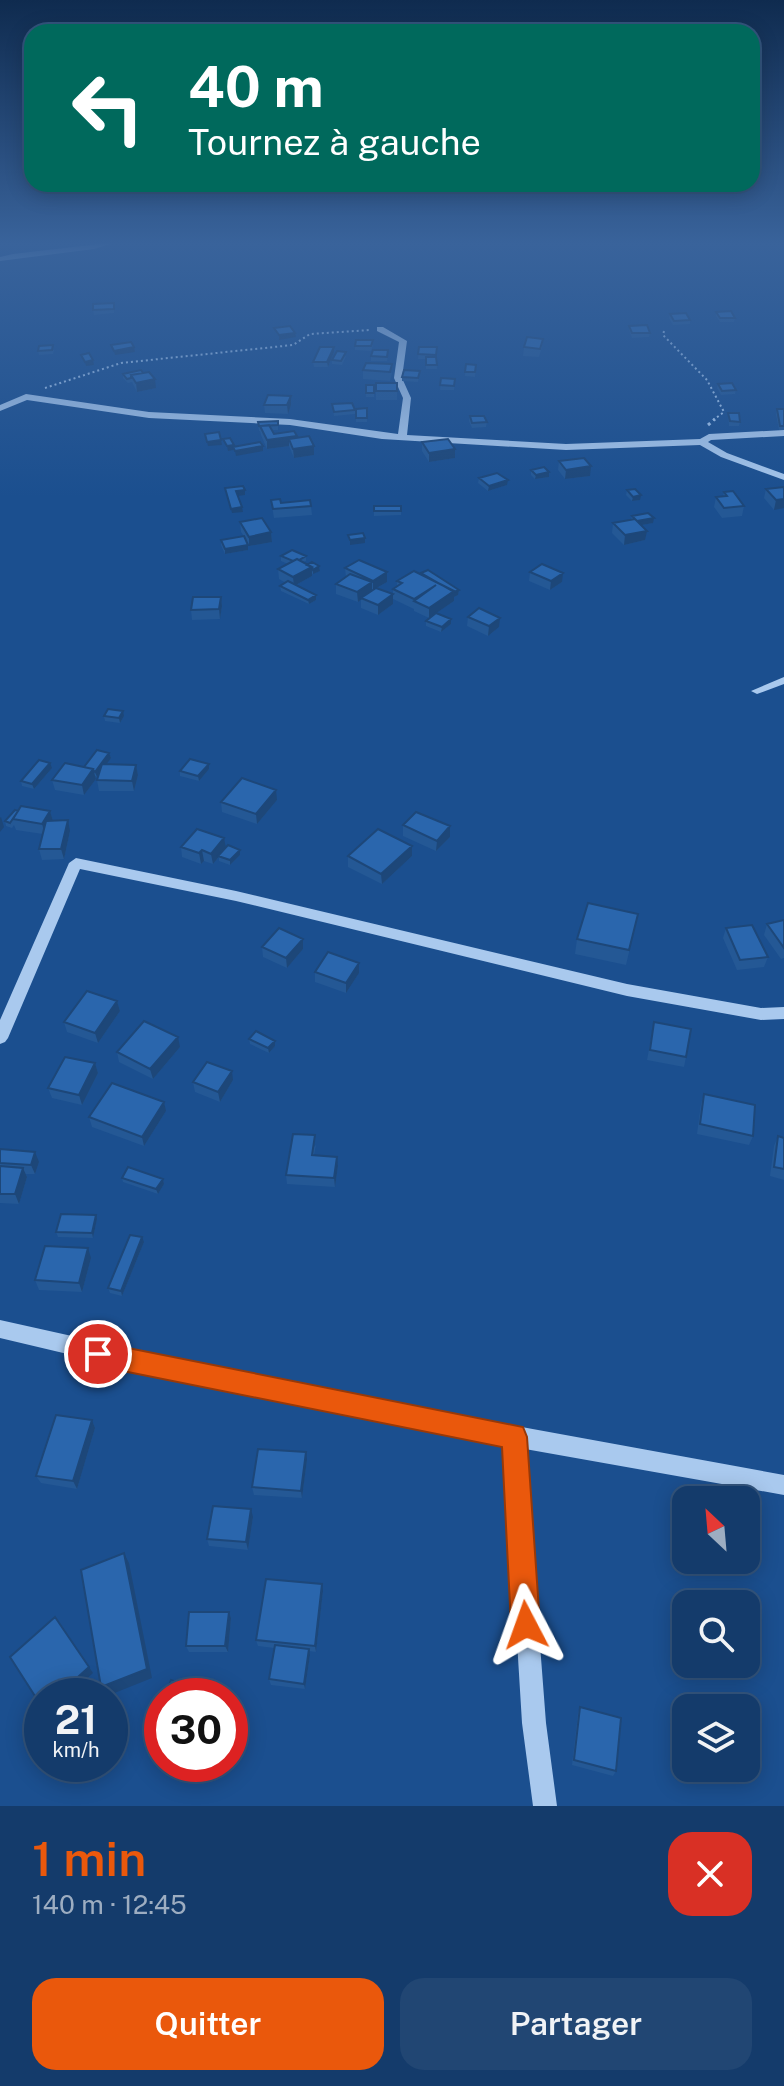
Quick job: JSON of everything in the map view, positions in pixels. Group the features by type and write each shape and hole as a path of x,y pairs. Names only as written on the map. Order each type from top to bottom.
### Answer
{"street":[{"path":"380,329 403,341 398,378 407,398 402,437"},
{"path":"0,408 26,397 149,415 290,422 402,437 566,447 784,433"},
{"path":"705,440 724,455 784,477"},
{"path":"757,691 784,680"},
{"path":"0,1038 76,863 236,896 627,990 761,1014 784,1013"},
{"path":"0,1329 98,1354 514,1437 784,1485"},
{"path":"514,1437 531,1695 545,1806"}],"path":[{"path":"26,397 66,378 121,363 293,345 310,334 380,329"},
{"path":"664,331 663,335 702,372 721,399 724,412 704,430 705,440"}],"building":[{"path":"274,328 292,328 295,333 279,335"},
{"path":"630,328 648,328 650,333 632,333"},
{"path":"527,337 543,339 540,349 524,347"},
{"path":"356,340 373,340 371,346 355,346"},
{"path":"131,342 134,347 114,351 111,345"},
{"path":"53,345 52,350 38,351 39,346"},
{"path":"320,347 334,347 327,362 313,362"},
{"path":"419,347 437,347 436,355 418,354"},
{"path":"373,350 388,350 387,357 371,356"},
{"path":"337,351 346,352 341,361 332,360"},
{"path":"89,353 93,360 85,362 81,355"},
{"path":"426,357 436,357 437,365 426,365"},
{"path":"366,363 392,364 390,372 363,370"},
{"path":"466,364 476,365 475,372 465,372"},
{"path":"141,370 143,373 127,379 123,374"},
{"path":"404,370 420,371 418,378 402,377"},
{"path":"149,372 155,379 136,383 131,375"},
{"path":"441,378 455,379 454,386 440,385"},
{"path":"376,383 397,383 397,391 376,391"},
{"path":"732,383 736,390 722,391 718,384"},
{"path":"366,385 374,385 374,393 366,393"},
{"path":"268,395 291,396 287,405 264,405"},
{"path":"352,403 355,410 334,412 332,404"},
{"path":"367,408 367,418 356,418 356,409"},
{"path":"777,409 784,409 784,426 780,426"},
{"path":"728,413 739,413 740,422 730,421"},
{"path":"470,416 484,416 487,422 472,423"},
{"path":"278,421 278,425 259,426 258,422"},
{"path":"269,425 274,434 294,431 297,436 267,440 260,426"},
{"path":"219,432 221,440 207,442 205,434"},
{"path":"309,436 314,446 293,449 289,439"},
{"path":"230,438 234,445 227,446 223,439"},
{"path":"448,439 455,449 429,453 422,442"},
{"path":"260,442 263,446 235,451 233,447"},
{"path":"584,458 591,466 566,470 559,461"},
{"path":"544,467 549,472 536,475 531,470"},
{"path":"497,473 508,480 489,486 479,478"},
{"path":"243,486 245,490 236,491 242,507 231,509 225,488"},
{"path":"784,487 784,499 776,500 766,489"},
{"path":"635,489 641,495 633,497 627,490"},
{"path":"733,491 744,506 724,508 716,497 727,496 724,492"},
{"path":"280,499 281,503 310,500 311,506 273,509 271,500"},
{"path":"374,506 401,506 401,511 374,511"},
{"path":"648,513 654,518 637,521 632,516"},
{"path":"262,518 271,532 249,537 240,522"},
{"path":"635,519 647,531 625,535 613,523"},
{"path":"363,533 365,538 350,540 348,535"},
{"path":"244,536 248,545 225,549 221,540"},
{"path":"292,550 306,556 293,561 281,556"},
{"path":"297,559 312,567 293,577 278,569"},
{"path":"359,560 387,572 373,581 345,568"},
{"path":"312,562 319,566 313,570 307,565"},
{"path":"542,564 563,573 551,581 530,572"},
{"path":"428,570 459,590 454,592 421,573"},
{"path":"414,571 454,591 429,608 414,601 436,585 414,599 393,589 402,583 397,581"},
{"path":"350,574 372,582 357,592 336,584"},
{"path":"288,581 316,595 308,600 280,586"},
{"path":"376,588 393,594 378,605 361,598"},
{"path":"193,597 221,597 219,609 191,610"},
{"path":"479,608 500,618 489,626 468,617"},
{"path":"436,613 451,619 442,627 426,621"},
{"path":"108,709 123,711 119,718 104,716"},
{"path":"97,750 109,753 95,772 84,767"},
{"path":"190,759 209,764 198,776 180,771"},
{"path":"39,760 50,763 32,784 21,781"},
{"path":"65,763 93,769 82,785 52,780"},
{"path":"102,764 136,765 132,781 97,780"},
{"path":"242,778 276,790 256,814 221,802"},
{"path":"21,806 50,811 42,824 13,819"},
{"path":"15,810 18,811 10,823 5,821"},
{"path":"416,812 450,826 437,841 403,825"},
{"path":"68,820 61,849 39,849 46,821"},
{"path":"197,829 224,838 211,854 181,847"},
{"path":"378,829 412,846 381,874 348,856"},
{"path":"228,845 240,850 230,860 218,856"},
{"path":"588,903 638,914 629,950 577,939"},
{"path":"784,920 784,948 767,924"},
{"path":"752,925 768,957 740,960 726,928"},
{"path":"279,928 303,939 286,958 262,947"},
{"path":"328,952 359,963 346,983 315,972"},
{"path":"87,991 117,1001 95,1033 64,1022"},
{"path":"144,1021 178,1037 150,1069 117,1052"},
{"path":"654,1022 691,1029 686,1057 650,1050"},
{"path":"256,1031 275,1041 268,1048 249,1039"},
{"path":"65,1057 95,1063 79,1095 48,1088"},
{"path":"207,1062 232,1071 218,1092 193,1082"},
{"path":"112,1083 164,1102 142,1137 89,1117"},
{"path":"704,1094 755,1105 753,1136 700,1124"},
{"path":"293,1134 315,1135 312,1155 337,1157 334,1178 286,1175"},
{"path":"778,1136 784,1138 784,1169 774,1167"},
{"path":"0,1149 35,1152 31,1165 0,1163"},
{"path":"0,1166 23,1168 15,1194 0,1194"},
{"path":"128,1167 163,1179 156,1189 122,1178"},
{"path":"61,1214 96,1215 92,1233 56,1232"},
{"path":"130,1235 142,1237 121,1291 108,1288"},
{"path":"45,1246 88,1248 79,1283 35,1280"},
{"path":"56,1415 92,1420 73,1481 36,1476"},
{"path":"258,1449 306,1452 301,1491 252,1487"},
{"path":"213,1506 251,1509 246,1542 207,1539"},
{"path":"124,1553 147,1669 124,1678 99,1678 81,1570"},
{"path":"266,1579 322,1584 315,1646 256,1640"},
{"path":"189,1612 229,1612 225,1646 186,1646"},
{"path":"55,1617 89,1667 77,1678 24,1679 10,1657"},
{"path":"275,1645 309,1649 304,1684 269,1679"},
{"path":"580,1707 621,1718 616,1771 574,1760"}],"route":[{"path":"98,1354 514,1437 526,1625"}]}
